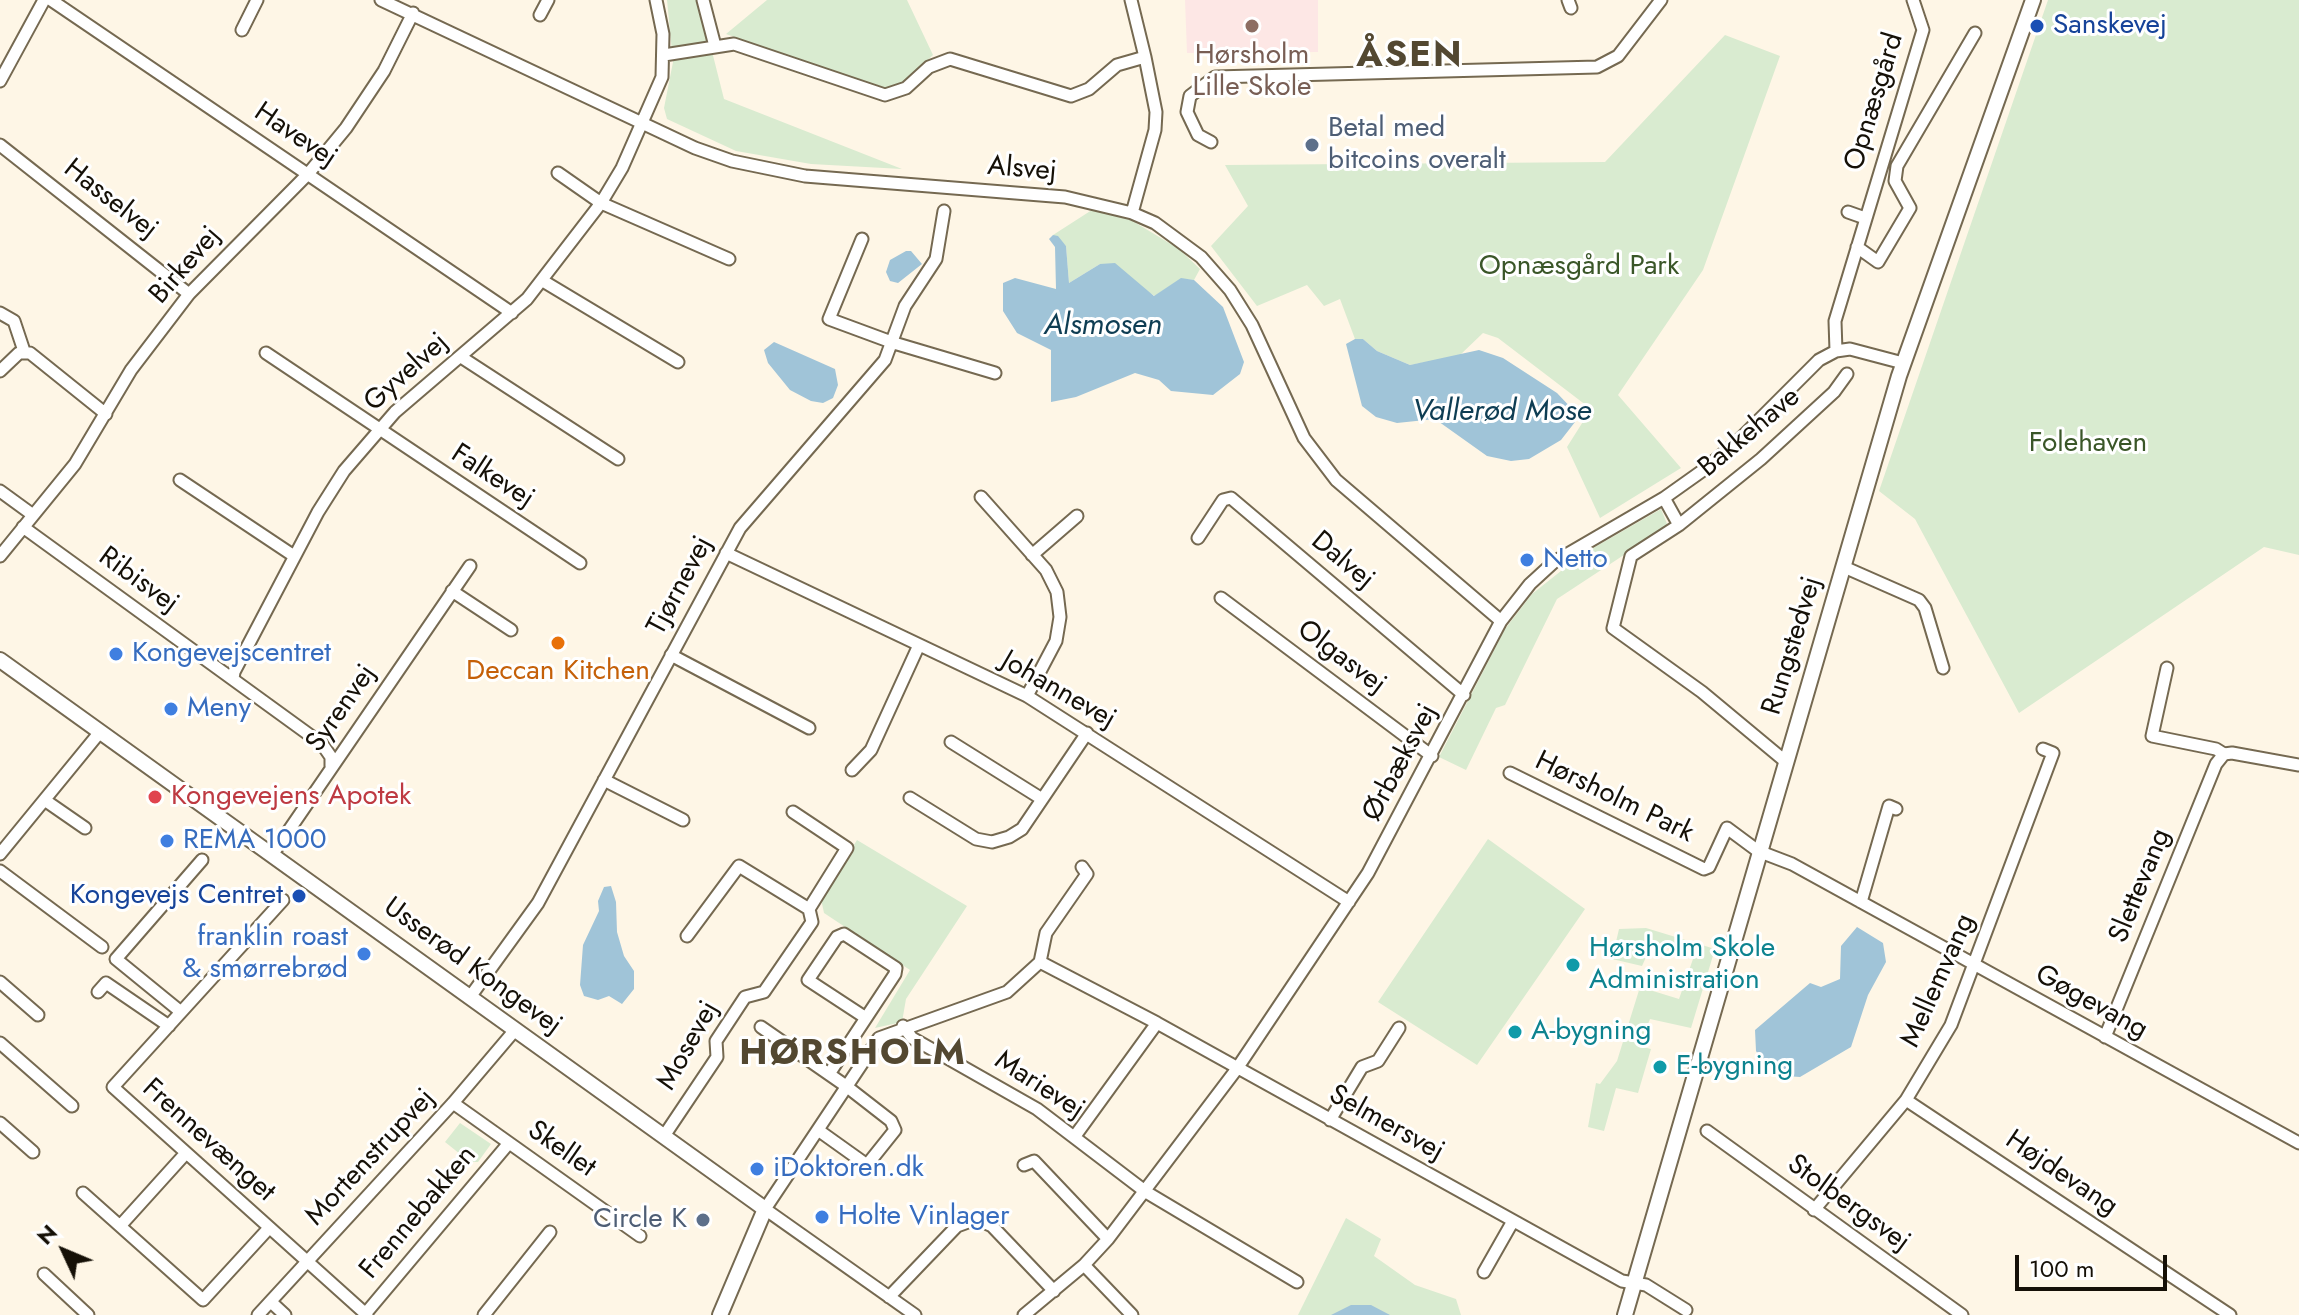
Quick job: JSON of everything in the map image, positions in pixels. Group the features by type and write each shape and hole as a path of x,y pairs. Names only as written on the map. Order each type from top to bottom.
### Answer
{"main road":[{"name":"Rungstedvej","path":"1625,1315 1903,363 2033,0"},
{"name":"Usserød Kongevej","path":"0,660 765,1209"},
{"path":"720,1315 765,1209"}],"street":[{"path":"0,81 44,0"},
{"name":"Havevej","path":"51,0 512,313"},
{"path":"242,30 257,0"},
{"name":"Alsvej","path":"381,0 695,148 773,171 1065,197 1132,213 1183,242 1230,290 1252,325 1304,438 1336,480 1501,621"},
{"path":"540,15 548,0"},
{"name":"Gyvelvej","path":"233,679 294,556 334,486 379,431 416,393 512,313 543,281 601,203 657,94 664,55 656,0"},
{"path":"703,0 715,46"},
{"path":"1131,0 1156,112 1155,130 1132,213"},
{"path":"1211,142 1198,135 1187,112 1190,96 1215,77 1597,67 1618,56 1661,0"},
{"name":"Opnæsgård","path":"1836,351 1835,321 1923,30 1913,0"},
{"name":"Birkevej","path":"0,556 75,464 131,370 189,294 308,174 346,128 384,71 413,13"},
{"path":"1857,247 1878,262 1910,208 1895,181 1897,166 1975,33"},
{"path":"664,55 734,44 885,95 906,88 929,67 950,59 1071,96 1089,89 1117,65 1145,57"},
{"name":"Hasselvej","path":"0,145 189,294"},
{"path":"558,173 601,203 729,259"},
{"name":"Tjørnevej","path":"470,997 536,907 726,553 758,503 859,394 894,343 905,306 936,259 944,211"},
{"name":"Opnæsgård","path":"1848,212 1865,218"},
{"path":"862,239 829,319 894,343 995,373"},
{"path":"543,281 678,362"},
{"path":"0,313 14,321 24,351 106,414"},
{"path":"0,371 24,351"},
{"path":"1836,351 1867,352 1903,363"},
{"name":"Ørbæksvej","path":"1024,1315 1084,1265 1108,1239 1236,1070 1349,902 1432,756 1501,621 1515,601 1554,562 1664,498 1737,442 1819,360 1836,351"},
{"name":"Falkevej","path":"266,353 580,563"},
{"path":"461,357 618,459"},
{"name":"Bakkehave","path":"1785,761 1702,692 1613,628 1631,556 1679,525 1761,459 1834,392 1847,374"},
{"path":"180,480 294,556"},
{"path":"0,491 33,515"},
{"path":"981,497 1052,581 1060,617 1056,641 1027,696"},
{"name":"Dalvej","path":"1198,538 1223,500 1231,498 1464,695"},
{"path":"1664,498 1679,525"},
{"path":"1032,555 1077,516"},
{"name":"Ribisvej","path":"23,527 322,744 331,757 331,766"},
{"name":"Johannevej","path":"726,553 1027,696 1349,902"},
{"name":"Syrenvej","path":"272,855 470,566"},
{"path":"1844,567 1919,600 1925,608 1943,668"},
{"path":"452,591 511,630"},
{"name":"Olgasvej","path":"1221,598 1432,756"},
{"path":"852,770 871,750 919,645"},
{"path":"671,655 809,728"},
{"path":"2167,668 2152,736 2216,749 2224,754 2298,765"},
{"path":"0,854 100,732"},
{"path":"910,798 976,839 992,842 1022,829 1087,733"},
{"path":"951,742 1042,799"},
{"name":"Mellemvang","path":"1814,1210 1906,1100 1946,1035 1976,966 2053,753 2043,749"},
{"name":"Slettevang","path":"2105,1037 2216,764 2224,754"},
{"name":"Hørsholm Park","path":"1510,773 1704,869 1709,867 1727,828 1758,851"},
{"path":"604,780 683,820"},
{"path":"46,801 85,828"},
{"path":"1861,902 1889,806 1896,809"},
{"name":"Mosevej","path":"664,1136 717,1057 716,1041 745,997 764,992 812,922 809,909 847,848 793,812"},
{"name":"Gøgevang","path":"1758,851 1792,864 2299,1143"},
{"path":"181,1012 116,959 202,860"},
{"path":"687,936 739,866 809,909"},
{"path":"765,1209 885,1033 1007,992 1040,962 1046,933 1087,874 1082,867"},
{"path":"0,871 102,947"},
{"path":"98,992 106,983 169,1026 283,900"},
{"path":"829,1074 866,1018 896,968 844,934 837,937 808,980 866,1018"},
{"name":"Selmersvej","path":"1040,962 1157,1023 1236,1070 1622,1281 1646,1285 1686,1310"},
{"path":"0,982 38,1015"},
{"path":"1075,1136 1157,1023"},
{"name":"Frennevænget","path":"169,1026 113,1087 367,1314"},
{"name":"Marievej","path":"903,1026 912,1038 1007,1090 1075,1136 1146,1192 1297,1282"},
{"path":"761,1027 846,1086 891,1121 895,1130 867,1165 818,1130"},
{"path":"1330,1120 1362,1067 1378,1061 1399,1028"},
{"name":"Mortenstrupvej","path":"258,1315 453,1103 515,1030"},
{"path":"0,1043 72,1106"},
{"name":"Højdevang","path":"1906,1100 2230,1315"},
{"name":"Skellet","path":"453,1103 640,1236"},
{"path":"0,1123 33,1152"},
{"name":"Stolbergsvej","path":"1707,1131 1962,1315"},
{"name":"Frennebakken","path":"367,1314 509,1143"},
{"path":"120,1226 186,1153"},
{"path":"1024,1165 1034,1161 1108,1239"},
{"path":"83,1193 203,1300 269,1228"},
{"name":"Usserød Kongevej","path":"765,1209 915,1315"},
{"path":"889,1297 957,1226 976,1219 992,1226 1054,1291"},
{"path":"1484,1272 1513,1221"},
{"path":"484,1315 550,1232"},
{"path":"1084,1265 1132,1315"},
{"path":"44,1274 88,1315"},
{"path":"271,1302 285,1315"}],"shaded area":[{"name":"Hørsholm Lille Skole","path":"1185,0 1318,0 1318,52 1187,53"}],"green space":[{"path":"667,0 699,0 724,99 902,169 811,164 736,151 667,119 664,108 673,62"},
{"path":"767,0 907,0 933,55 903,83 882,89 726,34"},
{"name":"Folehaven","path":"2048,0 2299,0 2299,555 2264,547 2019,713 1915,519 1879,491"},
{"name":"Opnæsgård Park","path":"1725,35 1780,56 1703,270 1618,395 1681,468 1600,518 1567,447 1591,409 1498,338 1483,333 1459,356 1410,365 1377,351 1363,339 1355,339 1340,299 1324,306 1307,285 1257,306 1211,246 1248,206 1225,165 1605,162"},
{"path":"1095,208 1126,217 1179,249 1200,269 1194,280 1181,279 1155,296 1100,264 1069,283 1066,246 1053,235"},
{"path":"1661,509 1668,526 1557,599 1505,705 1496,708 1466,770 1439,757 1505,629 1532,594 1581,555"},
{"path":"1488,839 1585,909 1477,1065 1378,1002"},
{"path":"857,840 967,906 906,999 902,1022 875,1028 910,970 824,913 821,899"},
{"path":"1646,928 1715,949 1691,1028 1650,1019 1639,1046 1651,1049 1638,1093 1616,1088 1604,1131 1588,1127 1596,1083 1600,1084 1617,1061 1640,987 1679,999 1693,959 1653,942 1642,966 1612,959 1619,929"},
{"path":"460,1123 491,1144 478,1162 470,1162 445,1142"},
{"path":"1346,1218 1381,1239 1374,1256 1415,1285 1456,1299 1461,1315 1298,1315"}],"water":[{"name":"Alsmosen","path":"1053,235 1058,236 1066,246 1069,283 1100,264 1115,263 1154,296 1181,278 1194,280 1223,307 1244,362 1240,374 1213,395 1171,391 1159,380 1135,373 1076,397 1051,402 1051,350 1017,333 1003,311 1003,283 1015,278 1056,289 1055,247 1049,239"},
{"path":"911,251 922,264 898,283 890,281 886,272 890,260"},
{"name":"Vallerød Mose","path":"1363,339 1377,351 1410,365 1479,350 1503,358 1557,393 1576,413 1575,422 1561,440 1529,459 1511,461 1487,456 1435,419 1397,423 1376,417 1362,406 1346,344"},
{"path":"774,342 835,369 838,385 833,398 823,403 811,401 790,390 768,363 764,350"},
{"path":"611,886 616,902 617,932 624,956 634,971 634,989 622,1004 609,996 598,1000 584,996 580,985 583,945 599,911 598,901 604,887"},
{"path":"1857,927 1883,943 1886,962 1868,995 1851,1047 1800,1077 1771,1075 1756,1051 1755,1030 1810,983 1821,987 1840,979 1841,946"},
{"path":"1351,1305 1371,1305 1390,1315 1331,1315"}],"place":[{"name":"Hørsholm Lille Skole","path":"1252,26"},
{"name":"Sanskevej","path":"2037,26"},
{"name":"Betal med bitcoins overalt","path":"1312,145"},
{"name":"Netto","path":"1527,560"},
{"name":"Deccan Kitchen","path":"558,643"},
{"name":"Kongevejscentret","path":"116,654"},
{"name":"Meny","path":"171,709"},
{"name":"Kongevejens Apotek","path":"155,797"},
{"name":"REMA 1000","path":"167,841"},
{"name":"Kongevejs Centret","path":"299,896"},
{"name":"franklin roast & smørrebrød","path":"364,954"},
{"name":"Hørsholm Skole Administration","path":"1573,965"},
{"name":"A-bygning","path":"1515,1032"},
{"name":"E-bygning","path":"1660,1067"},
{"name":"iDoktoren.dk","path":"757,1169"},
{"name":"Holte Vinlager","path":"822,1217"},
{"name":"Circle K","path":"703,1220"}],"district":[{"name":"ÅSEN","path":"1410,57"},
{"name":"HØRSHOLM","path":"853,1055"}]}
